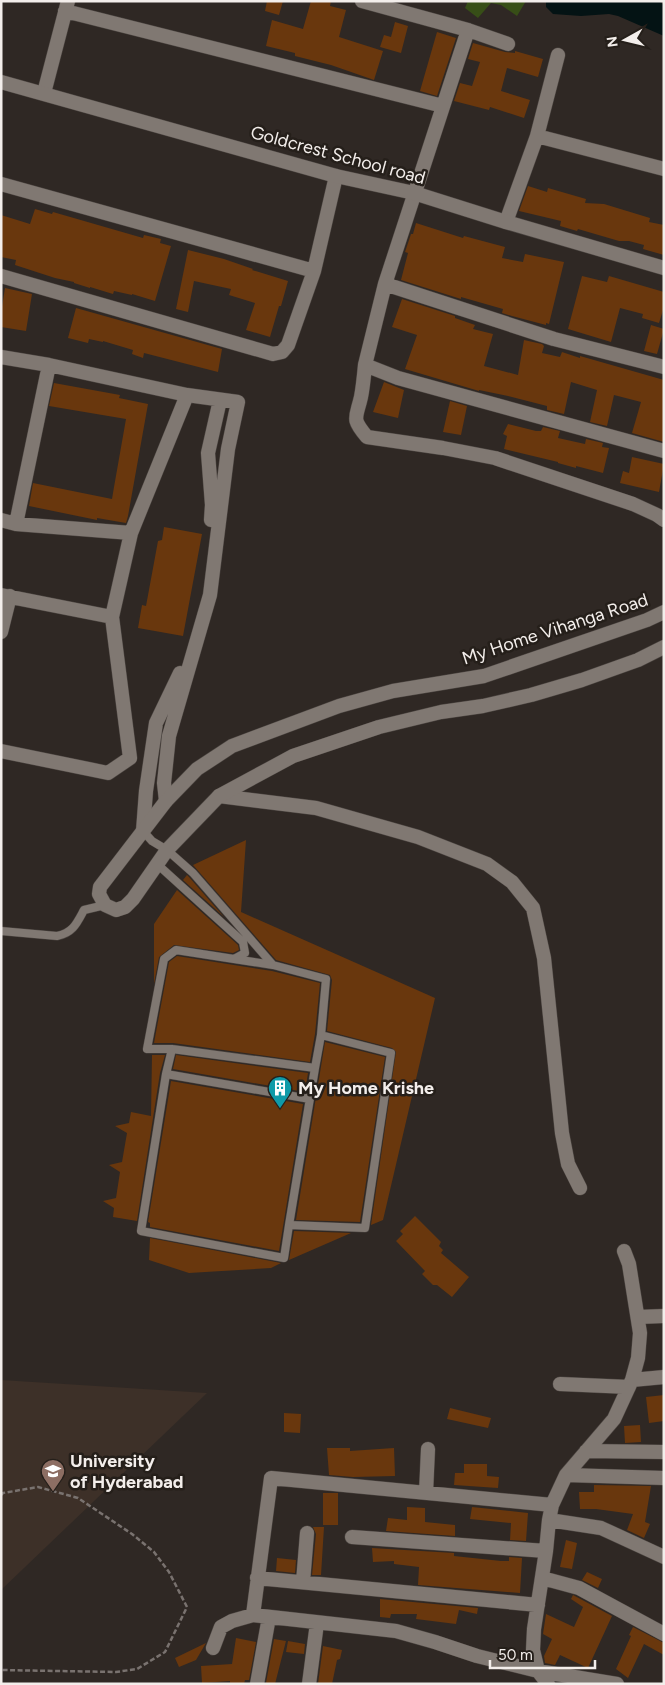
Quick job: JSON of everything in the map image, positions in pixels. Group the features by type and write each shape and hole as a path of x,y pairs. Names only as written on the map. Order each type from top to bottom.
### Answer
{"street":[{"path":"362,1 468,30 508,44"},
{"path":"44,94 66,6 443,106"},
{"path":"468,30 385,284 365,366 361,398 355,414 358,427 367,437 495,458 633,504 664,520"},
{"path":"506,222 537,136 558,55"},
{"name":"Goldcrest School road","path":"1,82 336,176 414,193 664,268"},
{"path":"537,136 664,169"},
{"path":"1,276 273,354 282,352 288,345 314,271 336,176"},
{"path":"1,184 314,271"},
{"path":"385,284 554,339 664,367"},
{"path":"1,357 49,365 187,395 238,402 228,449 210,595 169,736 164,783 166,800"},
{"path":"16,524 49,365"},
{"path":"365,366 398,378 664,451"},
{"path":"1,751 108,773 130,758 112,617 131,533 187,395"},
{"path":"143,831 146,791 156,724 185,661 208,557 212,504 208,453 220,400"},
{"path":"1,520 16,524 131,533"},
{"path":"1,632 6,595 112,617"},
{"name":"My Home Vihanga Road","path":"105,905 99,894 100,887 166,800 197,769 232,746 330,709 393,691 484,676 647,620 664,612"},
{"path":"105,905 116,910 126,907 167,850 219,796 293,756 379,727 441,712 531,696 638,660 664,647"},
{"path":"219,796 316,808 418,837 487,864 512,882 533,908 544,958 562,1133 568,1164 580,1188"},
{"path":"548,1684 538,1671 533,1650 534,1629 552,1505 566,1475 614,1419 630,1384 638,1358 640,1333 638,1317 630,1264 624,1251"},
{"path":"638,1317 664,1316"},
{"path":"560,1384 630,1384 664,1378"},
{"path":"426,1493 428,1449"},
{"path":"586,1451 664,1452"},
{"path":"566,1475 664,1478"},
{"path":"253,1615 271,1478 552,1505"},
{"path":"549,1520 601,1528 664,1557"},
{"path":"303,1582 306,1533"},
{"path":"352,1537 546,1552"},
{"path":"258,1578 538,1606"},
{"path":"542,1578 579,1588 664,1634"},
{"path":"213,1648 221,1627 232,1621 253,1615 396,1631 477,1656 538,1671 617,1684"},
{"path":"257,1684 269,1617"},
{"path":"309,1684 317,1623"}],"lane":[{"path":"143,831 152,841 167,850 193,873 273,965"},
{"path":"157,864 244,942 245,953 234,959"},
{"path":"1,931 65,935 74,929 84,910 105,905"},
{"path":"172,1049 166,1074 141,1231 284,1258 321,1035 326,979 273,965 176,950 164,959 147,1048 172,1049 315,1068"},
{"path":"289,1225 365,1228 391,1053 321,1035"},
{"path":"166,1074 310,1099"}],"path":[{"path":"1,1495 38,1486 78,1498 132,1534 154,1552 169,1572 187,1607 166,1652 137,1670 116,1672 1,1670"}],"shaded area":[{"path":"546,1 659,1 664,5 664,36 609,14 581,16 553,14 546,7"},
{"name":"University of Hyderabad","path":"1,1380 207,1393 1,1590"}],"green space":[{"path":"468,1 526,1 517,16 501,5 491,3 478,18 465,8"}],"building":[{"path":"267,1 283,1 279,15 265,11"},
{"path":"311,1 331,1 330,6 346,10 339,37 383,51 374,80 331,65 295,56 295,53 266,46 272,20 303,29"},
{"path":"395,22 408,26 401,53 380,47 384,35 391,37"},
{"path":"437,32 456,38 437,96 420,91"},
{"path":"473,43 505,52 515,53 515,51 543,59 538,77 507,68 501,91 530,100 524,118 490,107 489,110 454,101 460,83 472,86 480,62 468,59"},
{"path":"528,186 547,192 548,188 586,199 585,203 604,204 650,218 649,222 664,225 664,255 643,249 644,245 629,241 619,241 578,229 577,231 560,226 561,221 519,211"},
{"path":"35,209 52,214 53,212 143,238 144,235 161,239 160,243 171,246 155,301 114,291 113,294 55,278 15,265 16,260 1,257 1,215 30,224"},
{"path":"416,223 463,238 464,236 505,247 502,258 523,262 525,254 564,262 549,324 546,323 546,325 512,316 502,313 503,309 461,297 461,299 401,280 408,253 405,252"},
{"path":"188,250 224,259 288,281 270,337 246,330 255,303 229,295 231,289 194,281 188,312 176,309"},
{"path":"582,276 607,282 609,276 664,292 664,307 659,323 642,318 643,314 620,308 611,342 568,329"},
{"path":"5,288 32,294 26,331 1,327"},
{"path":"402,299 455,316 455,318 475,325 473,329 493,334 484,366 518,375 524,340 542,344 544,346 542,353 560,357 562,352 664,380 664,442 632,433 641,402 614,395 607,426 590,422 597,390 571,382 564,414 547,410 547,406 479,391 405,369 417,335 392,327"},
{"path":"76,308 222,349 218,372 144,353 143,358 132,354 133,350 103,341 89,339 88,343 68,338"},
{"path":"651,325 664,329 657,354 644,351"},
{"path":"384,382 404,390 398,418 373,412"},
{"path":"54,383 120,395 119,398 148,404 126,523 97,518 97,520 29,506 33,483 112,499 126,419 49,406"},
{"path":"450,401 467,406 461,435 443,432"},
{"path":"508,424 536,431 541,431 543,427 560,431 558,438 585,444 586,439 603,443 602,447 609,448 603,473 576,466 576,468 504,449 507,436 503,434"},
{"path":"632,457 664,464 659,492 620,483 623,471 629,473"},
{"path":"164,527 202,534 183,636 138,628 142,605 146,606 158,541 162,540"},
{"path":"246,840 241,912 435,998 383,1220 371,1225 396,1052 392,1048 327,1031 332,980 330,975 276,960 193,865"},
{"path":"187,875 189,877 224,917 183,880"},
{"path":"177,890 238,945 239,950 233,953 174,945 159,957 154,984 154,924"},
{"path":"177,956 272,971 320,983 310,1062 173,1043 154,1043 169,962"},
{"path":"325,1042 385,1057 360,1222 296,1220"},
{"path":"152,1055 165,1055 160,1073 137,1221 113,1217 114,1208 103,1201 116,1198 120,1172 109,1165 122,1162 127,1133 115,1126 129,1123 131,1112 151,1116"},
{"path":"176,1055 308,1073 305,1092 173,1069"},
{"path":"171,1081 303,1104 279,1251 150,1227 148,1222"},
{"path":"415,1216 441,1242 439,1246 443,1250 441,1253 469,1277 452,1297 437,1285 433,1285 422,1274 425,1271 396,1241 403,1234 400,1231"},
{"path":"294,1231 351,1233 289,1260"},
{"path":"150,1238 281,1263 271,1268 189,1273 149,1260"},
{"path":"664,1395 664,1421 649,1423 646,1397"},
{"path":"450,1408 491,1418 488,1428 447,1419"},
{"path":"284,1413 301,1414 300,1433 284,1432"},
{"path":"640,1425 641,1442 625,1443 624,1426"},
{"path":"327,1448 350,1448 350,1451 394,1448 395,1476 353,1477 329,1475"},
{"path":"464,1464 487,1464 487,1476 499,1477 498,1488 454,1485 455,1473 464,1473"},
{"path":"594,1485 651,1486 645,1522 650,1524 644,1538 627,1530 633,1514 596,1509 580,1509 579,1492 594,1492"},
{"path":"323,1493 338,1493 338,1525 323,1525"},
{"path":"407,1507 425,1508 425,1522 455,1525 455,1536 386,1531 388,1518 407,1520"},
{"path":"472,1507 528,1513 526,1541 510,1540 511,1523 470,1519"},
{"path":"313,1527 324,1527 321,1575 312,1575 316,1534"},
{"path":"566,1540 577,1543 572,1569 560,1567"},
{"path":"372,1548 454,1553 454,1556 501,1561 509,1561 509,1557 522,1558 520,1593 418,1585 419,1567 394,1564 394,1561 373,1562"},
{"path":"277,1558 296,1560 295,1573 276,1571"},
{"path":"587,1572 602,1579 598,1588 582,1580"},
{"path":"573,1595 612,1616 588,1668 560,1655 555,1665 545,1663 544,1656 552,1639 543,1634 546,1614 574,1627 583,1607 571,1599"},
{"path":"380,1599 478,1608 477,1614 459,1610 456,1624 416,1619 417,1614 391,1614 390,1618 380,1617"},
{"path":"633,1627 664,1643 664,1655 644,1644 628,1678 616,1669 631,1636 629,1635"},
{"path":"236,1638 256,1642 249,1680 245,1680 244,1684 230,1684 230,1681 202,1683 201,1666 232,1664"},
{"path":"274,1639 286,1641 275,1684 268,1684 266,1683"},
{"path":"288,1641 305,1644 304,1654 286,1652"},
{"path":"206,1643 196,1660 179,1667 175,1658"},
{"path":"323,1646 342,1650 340,1659 337,1660 332,1684 318,1684"}],"place":[{"name":"My Home Krishe","path":"280,1109"},
{"name":"University of Hyderabad","path":"53,1492"}]}
